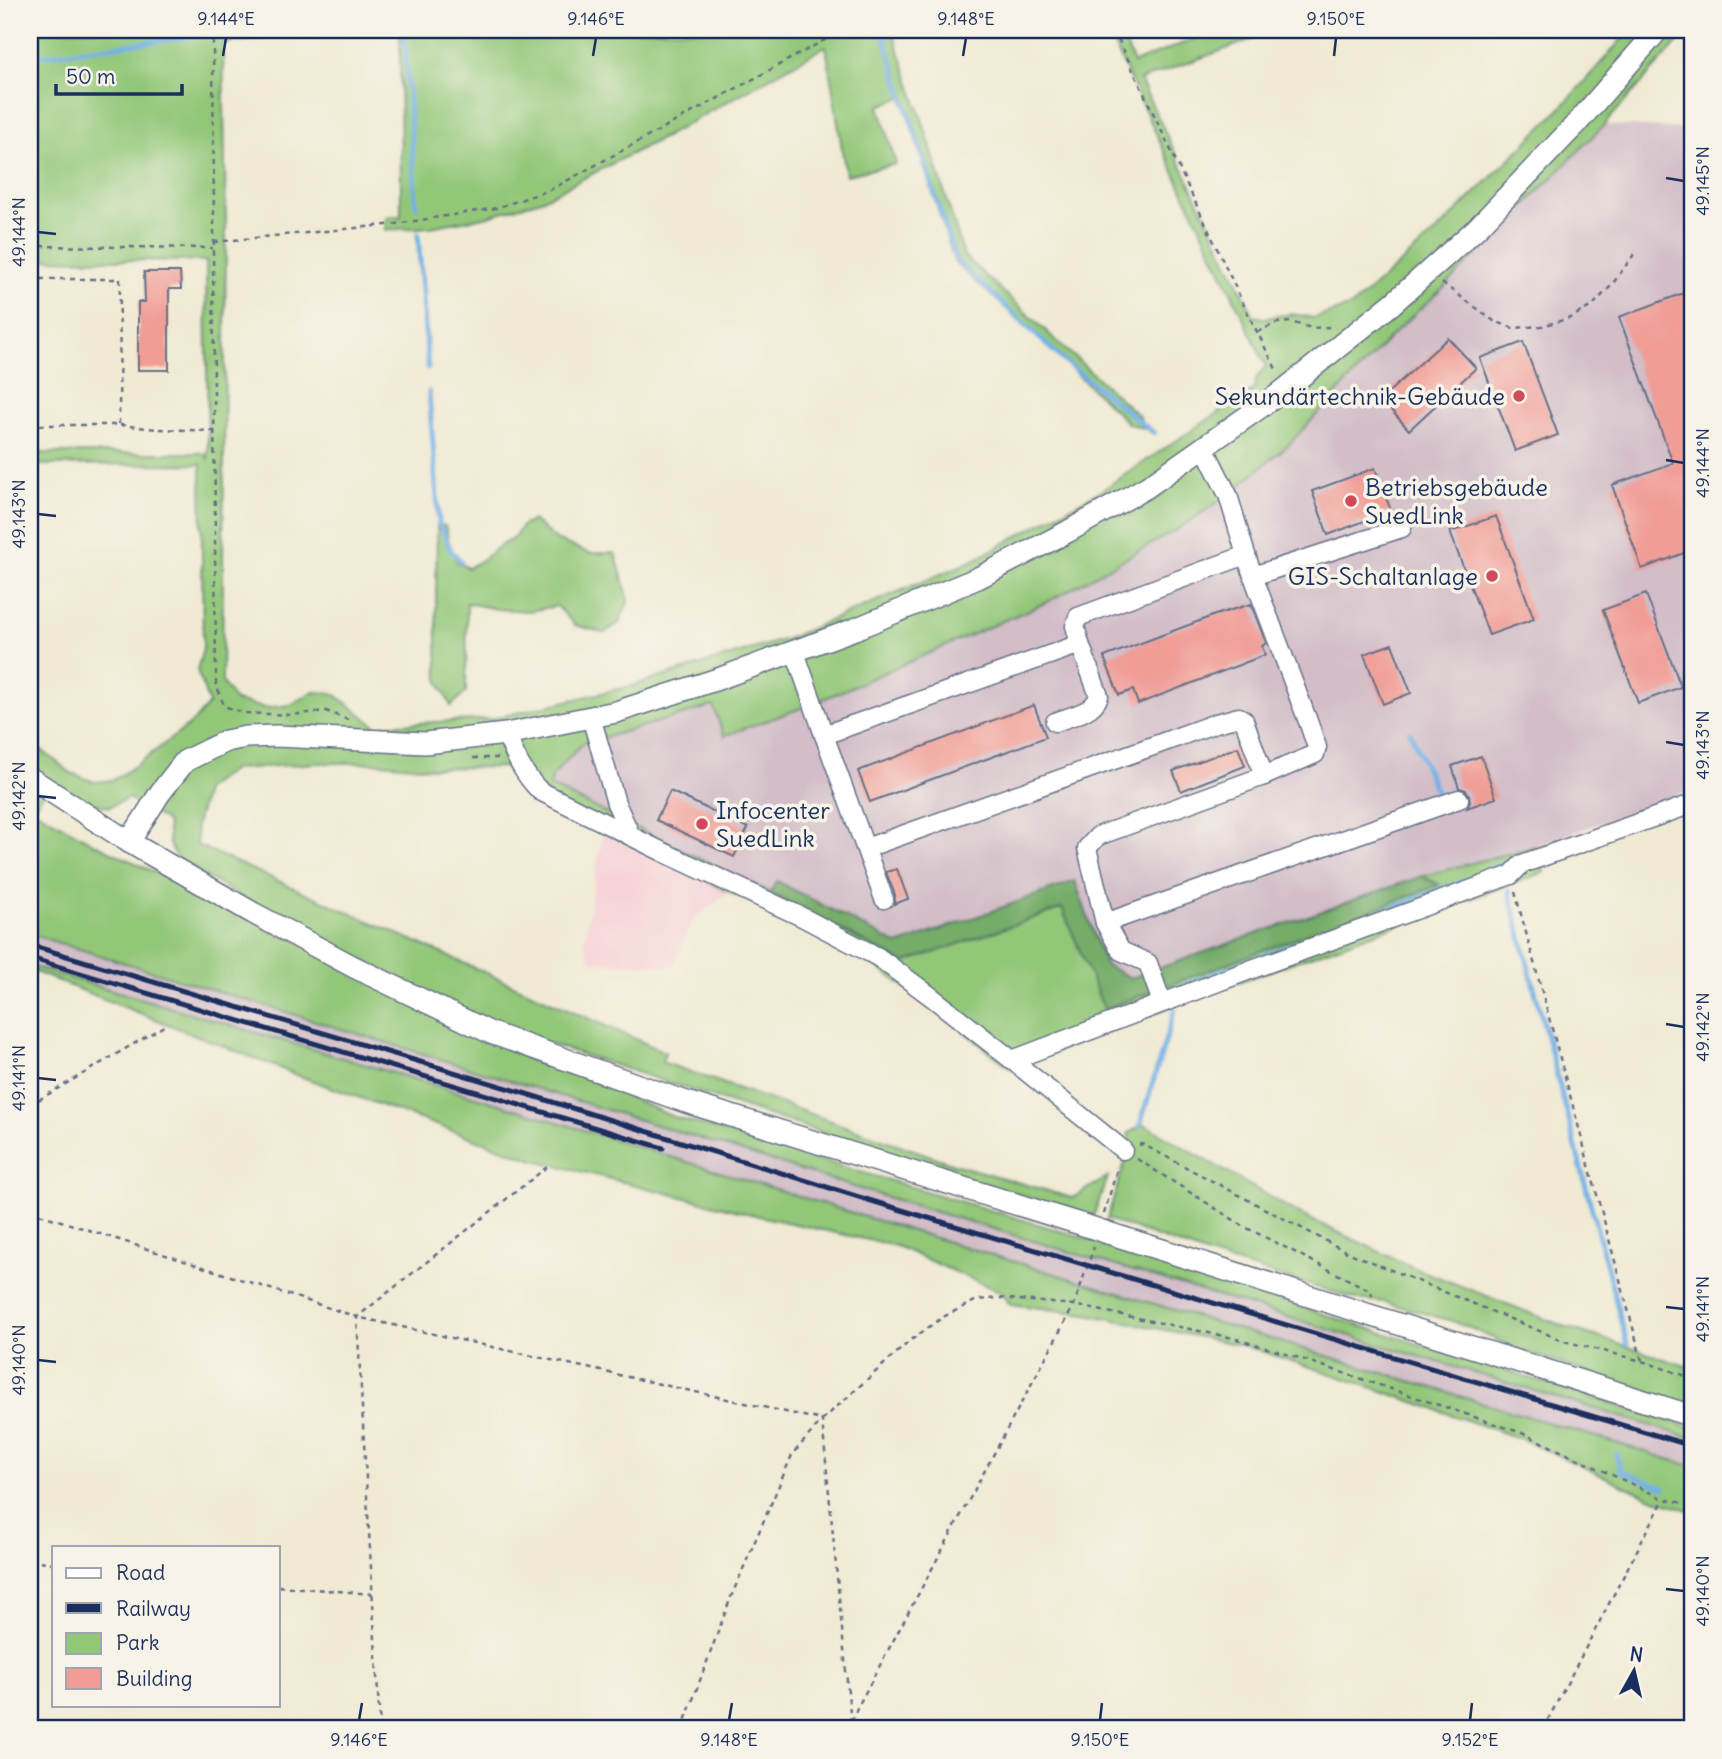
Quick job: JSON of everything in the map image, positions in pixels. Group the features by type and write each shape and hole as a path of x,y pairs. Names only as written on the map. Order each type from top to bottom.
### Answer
{"main road":[{"path":"129,842 160,793 185,761 226,741 277,736 425,743 506,734 616,712 718,679 855,629 989,572 1067,532 1147,487 1286,389 1392,304 1477,228 1577,123 1658,30"},
{"path":"30,778 129,842 253,913 354,967 491,1033 686,1102 1100,1229 1692,1416"}],"lane":[{"path":"1162,1003 1148,963 1121,951 1105,923 1087,848 1097,836 1264,776 1315,754 1317,747 1253,576 1228,495 1204,447"},
{"path":"1253,576 1402,527"},
{"path":"1055,722 1090,709 1099,696 1075,626 1078,617 1247,555"},
{"path":"824,735 1080,644"},
{"path":"794,652 884,899"},
{"path":"591,716 615,803 631,836"},
{"path":"866,848 1239,717 1244,720 1264,776"},
{"path":"506,734 515,758 528,779 540,791 802,917 878,957 1123,1150"},
{"path":"1105,923 1459,799"},
{"path":"1012,1060 1511,875 1522,864 1692,804"}],"path":[{"path":"213,30 216,684 224,706 244,713 290,715 326,711 352,723"},
{"path":"214,242 396,224 496,208 550,190 843,30"},
{"path":"1114,30 1286,389"},
{"path":"30,246 213,248"},
{"path":"1428,272 1494,321 1513,328 1532,327 1570,318 1592,306 1611,286 1635,253"},
{"path":"30,278 120,279 119,425"},
{"path":"1257,332 1277,323 1290,322 1312,328 1333,327"},
{"path":"30,425 119,425 215,431"},
{"path":"1511,875 1642,1361"},
{"path":"30,1105 163,1026"},
{"path":"1123,1150 1142,1144 1347,1252 1564,1341 1642,1361 1692,1378"},
{"path":"848,1729 1074,1305 1123,1150"},
{"path":"1123,1150 1245,1227 1371,1291 1375,1316"},
{"path":"357,1317 547,1167"},
{"path":"30,1211 357,1317 822,1420"},
{"path":"681,1729 731,1597 792,1455 822,1420 911,1340 943,1317 977,1300 999,1298 1074,1305 1233,1338 1521,1433 1664,1499 1692,1506"},
{"path":"357,1317 380,1729"},
{"path":"822,1420 851,1723"},
{"path":"1543,1729 1664,1499"},
{"path":"30,1560 52,1563"},
{"path":"280,1586 373,1594"},
{"path":"851,1723 868,1729"}],"shaded area":[{"path":"1604,125 1692,129 1692,790 1537,846 1422,876 1131,978 1105,965 1075,881 898,945 777,881 770,893 550,786 553,775 582,744 714,706 725,736 812,704 1049,601 1178,529 1228,495 1288,445 1397,330 1443,288"},
{"path":"603,831 729,892 693,920 674,966 591,962 584,941"},
{"path":"30,934 1116,1266 1692,1438 1692,1466 509,1107 30,966"}],"green space":[{"path":"30,30 320,30 223,44 226,229 222,682 235,701 265,708 290,705 313,692 333,693 379,728 383,725 491,719 635,685 786,639 972,561 1102,490 1254,389 1257,377 1266,366 1107,30 1119,30 1134,63 1216,30 1278,30 1140,80 1254,316 1264,318 1292,314 1314,318 1352,306 1436,232 1560,109 1630,30 1689,30 1604,125 1443,288 1397,330 1288,445 1228,495 1178,529 1049,601 812,704 724,736 713,706 582,744 553,775 550,786 770,893 904,963 1062,908 1105,1009 1438,884 1422,876 1537,846 1545,872 1180,1003 1011,1069 927,1002 873,965 796,924 538,800 505,767 432,768 382,763 317,763 235,769 206,788 196,825 197,845 665,1052 662,1062 954,1164 1072,1198 1108,1177 1093,1217 891,1155 513,1032 413,986 267,912 178,860 169,844 167,822 128,798 109,807 86,802 51,782 33,809 95,844 481,1031 671,1116 1152,1258 1351,1323 1692,1428 1692,1438 876,1194 30,934 30,741 71,773 94,782 113,780 193,722 209,704 197,670 203,649 201,464 30,465 30,453 205,453 208,460 206,261 30,259"},
{"path":"400,30 892,30 964,256 1139,416 1146,429 1128,423 1048,346 955,263 902,97 879,106 896,164 846,175 826,46 666,136 541,200 485,217 430,227 385,230 386,217 401,216"},
{"path":"533,520 556,540 589,553 615,553 629,600 619,623 604,633 575,625 557,606 530,611 497,609 467,603 466,692 451,706 438,680 437,525 445,526 457,562 468,568 514,538 522,526"},
{"path":"1422,876 1439,885 1104,1009 1062,908 904,963 770,893 777,881 898,945 1075,881 1105,965 1131,978"},
{"path":"30,966 509,1107 1692,1466 1692,1511 1649,1497 1524,1440 1245,1346 1086,1314 1010,1304 1001,1292 896,1246 763,1217 531,1159 302,1077 30,970"},
{"path":"1144,1124 1299,1214 1412,1267 1561,1325 1692,1368 1692,1407 1519,1350 1459,1323 1384,1302 1357,1299 1211,1256 1107,1219 1127,1156 1135,1150 1128,1134"}],"building":[{"path":"144,272 180,272 181,289 169,289 169,370 138,370 138,302 145,302"},
{"path":"1692,290 1692,550 1642,569 1612,485 1673,463 1619,317"},
{"path":"1448,338 1476,368 1409,430 1381,399"},
{"name":"Sekundärtechnik-Gebäude","path":"1523,342 1558,435 1515,451 1480,358"},
{"name":"Betriebsgebäude SuedLink","path":"1375,468 1391,511 1328,535 1312,491"},
{"name":"GIS-Schaltanlage","path":"1496,516 1534,619 1489,635 1450,532"},
{"path":"1646,594 1681,687 1638,703 1603,610"},
{"path":"1251,604 1266,643 1262,646 1265,655 1138,704 1133,690 1119,695 1104,657"},
{"path":"1392,644 1411,693 1383,704 1364,654"},
{"path":"1034,705 1046,737 870,802 858,771"},
{"path":"1238,747 1245,766 1181,791 1173,771"},
{"path":"1481,756 1496,798 1467,808 1469,795 1466,790 1459,788 1452,766"},
{"name":"Infocenter SuedLink","path":"670,791 748,828 734,857 656,820"},
{"path":"897,869 908,899 894,904 895,895 886,872"}],"waterway":[{"path":"231,31 246,30"},
{"path":"404,30 416,206"},
{"path":"882,30 956,260 1062,359 1154,433"},
{"path":"30,57 203,35"},
{"path":"418,234 428,368"},
{"path":"429,392 439,523 451,551 461,561"},
{"path":"1410,732 1438,796"},
{"path":"1184,985 1485,873 1500,864"},
{"path":"1509,891 1627,1344"},
{"path":"1140,1125 1175,1009"},
{"path":"1616,1454 1621,1471 1664,1488"}],"railway":[{"path":"30,945 875,1202 1692,1446"},
{"path":"30,958 663,1148"}],"place":[{"name":"Sekundärtechnik-Gebäude","path":"1519,396"},
{"name":"Betriebsgebäude SuedLink","path":"1351,501"},
{"name":"GIS-Schaltanlage","path":"1492,576"},
{"name":"Infocenter SuedLink","path":"702,824"}]}
